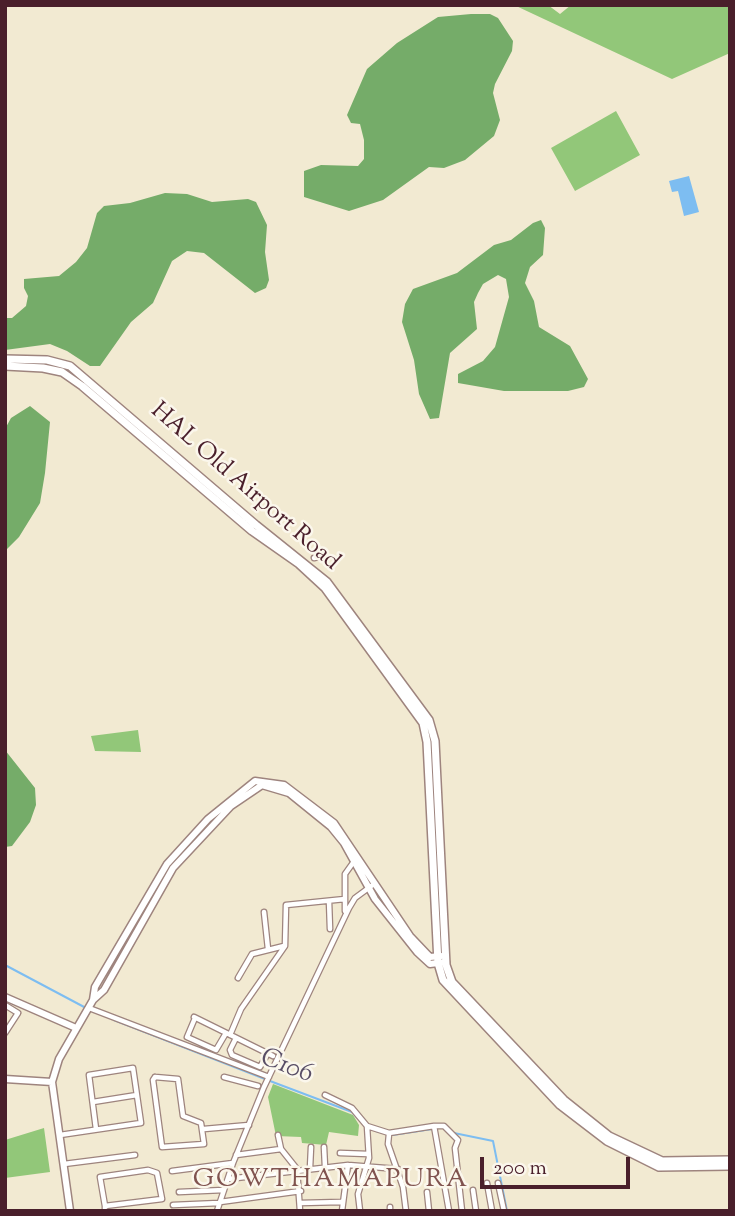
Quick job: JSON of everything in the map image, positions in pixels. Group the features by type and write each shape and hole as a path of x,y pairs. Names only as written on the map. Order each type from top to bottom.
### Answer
{"main road":[{"name":"HAL Old Airport Road","path":"5,359 61,362 76,371 325,584 429,720 435,741 443,980 456,995 584,1126 659,1167 730,1167"},
{"name":"HAL Old Airport Road","path":"5,366 62,372 252,531 325,584"},
{"name":"HAL Old Airport Road","path":"442,959 448,975 467,997 564,1100 609,1136 662,1161 730,1160"}],"street":[{"path":"70,1211 52,1082 59,1059 93,1000 95,987 167,864 208,819 255,781 284,785 314,805 344,835 371,887 417,952 430,964 442,959"},
{"path":"346,915 345,874 356,860"},
{"path":"218,1211 236,1155 269,1077 355,898 371,887"},
{"path":"236,1038 230,1050 232,1055 260,1067 270,1055 236,1038 228,1034 195,1017 187,1037 216,1050 228,1034 241,1009 285,946 286,905 345,899"},
{"path":"329,901 330,929"},
{"path":"264,912 268,949"},
{"path":"238,978 252,954 285,946"},
{"path":"5,997 76,1028"},
{"path":"5,1005 18,1013 5,1033"},
{"path":"89,1008 269,1077"},
{"path":"60,1135 141,1123 133,1068 89,1075 96,1129"},
{"path":"225,1077 258,1086"},
{"path":"153,1078 178,1079 184,1118 197,1119 204,1129 203,1145 163,1149 153,1078"},
{"path":"5,1079 52,1082"},
{"path":"92,1102 137,1095"},
{"path":"324,1095 352,1108 367,1126 389,1135 444,1126 458,1140 455,1148 462,1211"},
{"path":"360,1211 358,1195 368,1154 367,1126"},
{"path":"434,1126 449,1211"},
{"path":"204,1129 248,1127"},
{"path":"278,1135 281,1149 297,1169 301,1191 300,1211"},
{"path":"389,1135 406,1211"},
{"path":"310,1168 312,1147"},
{"path":"324,1147 325,1167"},
{"path":"236,1155 281,1149"},
{"path":"340,1153 368,1154"},
{"path":"64,1164 135,1155"},
{"path":"172,1171 233,1163"},
{"path":"228,1178 348,1165 398,1169"},
{"path":"342,1211 341,1202 348,1165"},
{"path":"148,1170 157,1173 162,1199 105,1209 100,1177 148,1170"},
{"path":"487,1183 492,1211"},
{"path":"498,1183 504,1211"},
{"path":"178,1192 224,1190"},
{"path":"473,1190 476,1211"},
{"path":"173,1205 220,1203 301,1191"},
{"path":"427,1192 429,1211"},
{"path":"300,1203 341,1202"}],"green space":[{"path":"514,5 548,5 560,14 571,5 730,5 730,53 672,79"},
{"path":"490,14 498,18 513,41 512,51 493,93 500,120 494,136 465,160 444,168 429,167 383,200 349,211 304,197 304,171 321,165 358,166 364,159 364,140 360,124 351,123 347,115 367,69 397,43 438,17"},
{"path":"616,111 640,155 575,191 551,148"},
{"path":"165,193 187,194 212,202 248,199 256,202 267,225 265,252 269,280 266,288 255,293 204,253 187,251 172,261 153,303 131,322 100,366 90,366 50,344 5,350 5,318 12,318 26,306 28,296 24,279 59,276 76,262 87,248 97,213 104,206 130,203"},
{"path":"541,220 545,228 543,255 530,267 525,283 534,301 539,327 570,346 588,379 584,387 568,391 504,391 458,383 458,374 483,361 495,347 509,297 506,279 498,275 483,284 478,293 474,302 477,329 450,353 439,418 430,419 419,394 414,360 402,322 405,304 413,289 457,273 494,245 511,240"},
{"path":"30,406 50,422 40,503 19,537 5,551 5,429 11,418"},
{"path":"138,730 141,752 95,751 91,736"},
{"path":"5,750 35,788 36,805 30,822 12,846 5,847"},
{"path":"273,1084 353,1115 359,1125 358,1136 329,1132 326,1145 302,1143 301,1137 276,1136 268,1097"},
{"path":"44,1128 50,1172 5,1178 5,1140"}],"water":[{"path":"689,176 699,212 684,216 678,191 672,192 669,181"}],"waterway":[{"name":"C106","path":"5,965 86,1008"},
{"name":"C106","path":"114,1020 265,1079"},
{"name":"C106","path":"270,1081 352,1112 367,1128"},
{"name":"C106","path":"376,1131 392,1135 432,1129"},
{"name":"C106","path":"454,1133 493,1141 507,1211"}],"district":[{"name":"GOWTHAMAPURA","path":"331,1182"}]}
